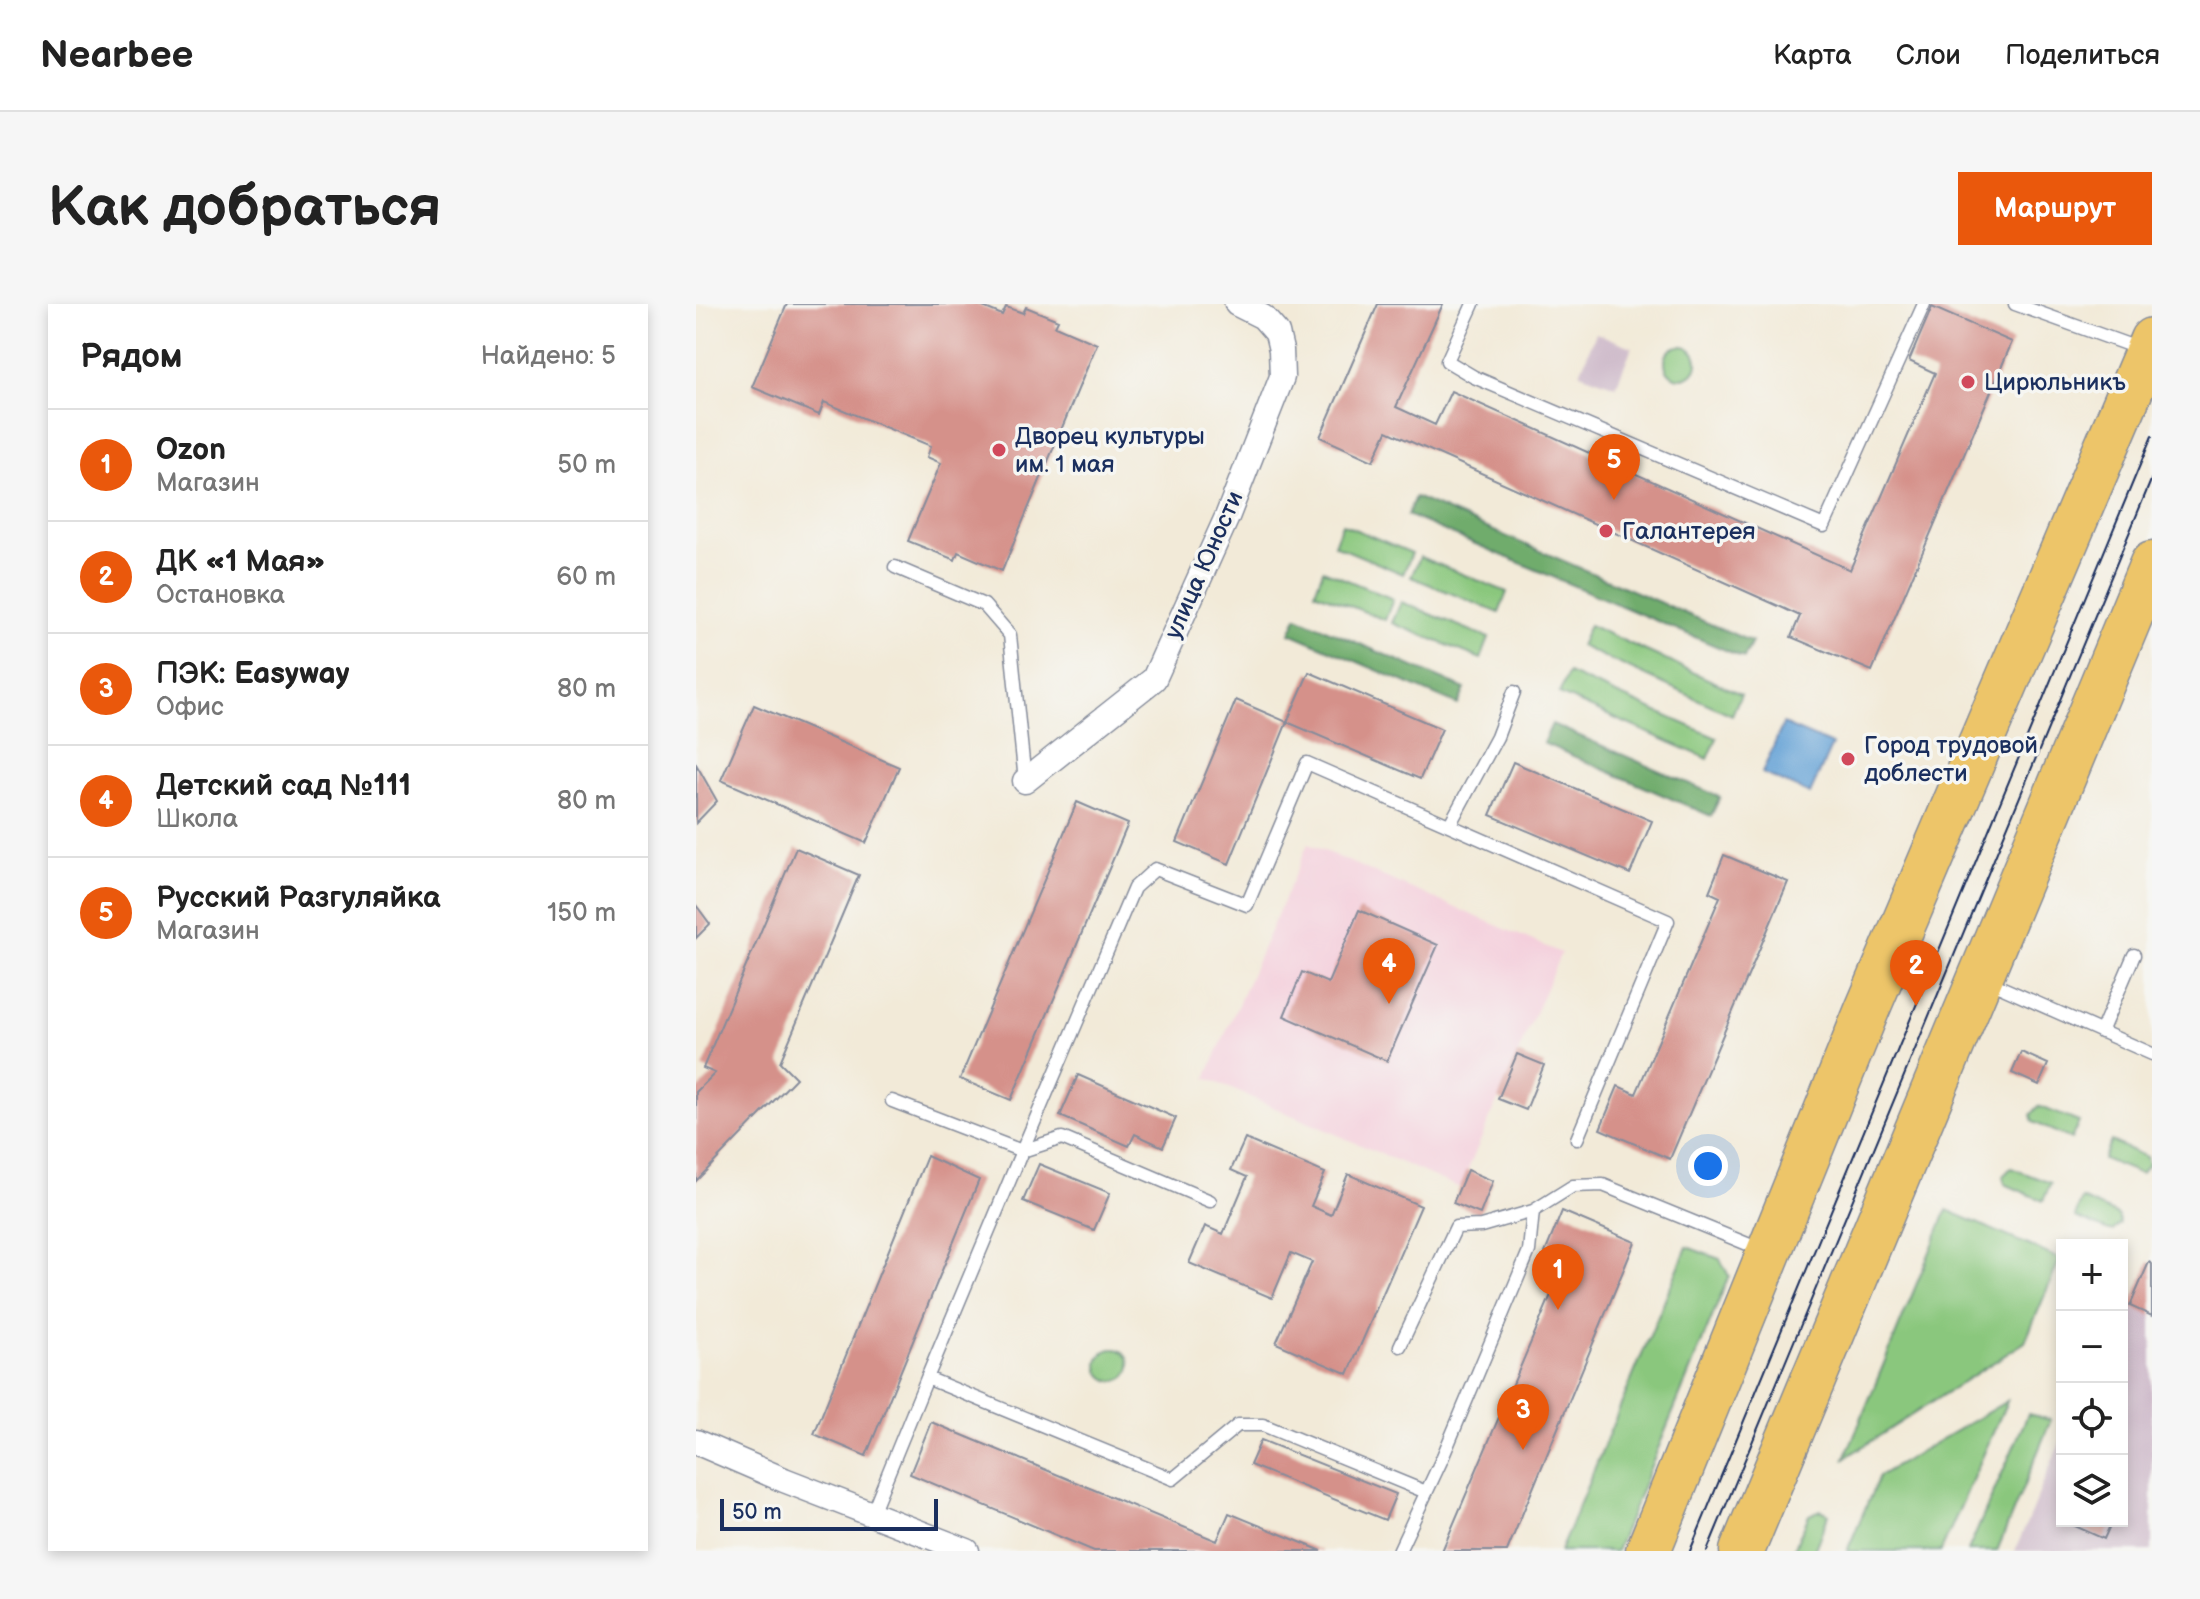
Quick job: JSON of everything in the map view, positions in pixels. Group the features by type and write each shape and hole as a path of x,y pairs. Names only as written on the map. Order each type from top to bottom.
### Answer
{"highway":[{"path":"1648,1551 1873,995 2150,349"},
{"path":"1742,1551 2152,564"}],"street":[{"name":"улица Юности","path":"1025,781 1154,679 1227,517 1282,377 1277,333 1263,317 1241,306"},
{"path":"696,1442 784,1480 967,1551"}],"lane":[{"path":"1473,304 1447,361 1474,377 1824,526 1924,304"},
{"path":"2015,304 2150,349"},
{"path":"895,567 984,605 1010,635 1025,781"},
{"path":"1450,824 1497,737 1514,692"},
{"path":"872,1513 1134,888 1155,869 1247,905 1307,763 1668,921 1577,1139"},
{"path":"2101,1032 2134,955"},
{"path":"1980,978 2152,1054"},
{"path":"892,1101 1022,1151 1062,1138 1210,1201"},
{"path":"1400,1346 1456,1227 1481,1226 1533,1211 1573,1186 1603,1185 1769,1253"},
{"path":"1399,1551 1441,1461 1529,1251 1533,1211"},
{"path":"927,1378 1173,1479 1238,1425 1263,1425 1426,1492"}],"shaded area":[{"path":"1596,333 1632,347 1616,386 1580,373"},
{"path":"1308,844 1561,953 1460,1188 1206,1078"},
{"path":"2149,1262 2152,1264 2152,1551 2015,1551 2056,1452 2056,1527 2128,1527 2130,1306"}],"green space":[{"path":"1681,346 1693,350 1697,362 1693,374 1681,378 1669,374 1665,362 1669,350"},
{"path":"1415,497 1752,642 1744,658 1407,515"},
{"path":"1342,524 1412,553 1403,574 1334,545"},
{"path":"1420,557 1507,592 1499,613 1411,577"},
{"path":"1323,570 1393,599 1385,620 1315,592"},
{"path":"1401,602 1489,638 1481,659 1392,623"},
{"path":"1297,617 1465,689 1458,705 1290,633"},
{"path":"1589,625 1741,694 1732,715 1580,646"},
{"path":"1568,673 1717,738 1708,759 1559,694"},
{"path":"1552,724 1720,797 1711,816 1543,743"},
{"path":"2038,1106 2079,1122 2071,1139 2033,1122 2031,1115"},
{"path":"2111,1141 2146,1157 2148,1165 2138,1173 2103,1159"},
{"path":"2011,1168 2051,1183 2043,1201 2005,1184 2003,1176"},
{"path":"2082,1199 2118,1215 2120,1223 2109,1231 2075,1217"},
{"path":"1947,1210 2056,1257 2056,1268 2025,1342 1845,1458"},
{"path":"1687,1247 1720,1259 1729,1276 1616,1551 1560,1551"},
{"path":"1114,1349 1125,1354 1130,1365 1125,1376 1114,1381 1103,1376 1098,1365 1103,1354"},
{"path":"2007,1401 1941,1551 1847,1551 1879,1476"},
{"path":"2028,1414 2051,1420 1997,1551 1968,1551"},
{"path":"1821,1510 1829,1514 1814,1551 1793,1551 1809,1515"}],"water":[{"path":"1783,724 1832,745 1810,794 1762,773"}],"building":[{"path":"787,304 976,304 1002,315 1006,307 1023,313 1026,307 1058,320 1055,326 1097,344 1002,571 958,552 955,560 908,541 941,463 927,457 931,446 824,402 819,415 752,387"},
{"path":"1378,304 1443,304 1396,407 1435,425 1451,391 1850,570 1935,373 1909,361 1932,307 2012,342 1872,671 1791,637 1800,616 1387,431 1373,461 1320,437"},
{"path":"1309,672 1442,729 1420,779 1287,722"},
{"path":"1236,700 1287,722 1229,864 1177,842"},
{"path":"754,705 899,767 866,843 721,780"},
{"path":"1513,762 1652,821 1630,874 1490,815"},
{"path":"696,764 717,801 696,823"},
{"path":"1077,802 1128,824 1011,1100 960,1079"},
{"path":"796,848 859,875 780,1062 796,1078 696,1181 696,1092 715,1073 703,1068"},
{"path":"1724,855 1788,882 1670,1159 1600,1129 1618,1086 1636,1094 1720,897 1709,892"},
{"path":"696,905 710,924 696,938"},
{"path":"1359,910 1438,945 1387,1061 1284,1016 1302,972 1328,983"},
{"path":"2021,1052 2048,1064 2039,1085 2012,1073"},
{"path":"1517,1054 1544,1065 1526,1110 1498,1099"},
{"path":"1078,1075 1176,1118 1163,1147 1135,1134 1129,1146 1060,1116"},
{"path":"1245,1139 1325,1173 1311,1206 1331,1215 1348,1174 1421,1206 1348,1374 1276,1343 1312,1262 1291,1253 1272,1298 1189,1263 1205,1226 1223,1234 1247,1177 1231,1170"},
{"path":"927,1156 979,1180 866,1456 814,1434"},
{"path":"1039,1164 1110,1193 1094,1230 1023,1201"},
{"path":"1467,1170 1493,1181 1480,1214 1453,1203"},
{"path":"1562,1211 1635,1242 1507,1551 1442,1551 1565,1262 1545,1253"},
{"path":"2149,1262 2152,1264 2152,1316 2130,1306"},
{"path":"931,1422 1217,1541 1229,1513 1322,1551 1094,1551 910,1474"},
{"path":"1261,1440 1396,1494 1385,1520 1250,1465"},
{"path":"2077,1527 2109,1527 2104,1539"}],"tram line":[{"path":"1690,1551 2152,436"},
{"path":"1707,1551 2152,478"}],"place":[{"name":"Цирюльникъ","path":"1968,382"},
{"name":"Дворец культуры им. 1 мая","path":"999,450"},
{"name":"Русский Разгуляйка","path":"1614,500"},
{"name":"Галантерея","path":"1606,531"},
{"name":"Город трудовой доблести","path":"1848,759"},
{"name":"Детский сад №111","path":"1389,1004"},
{"name":"ДК «1 Мая»","path":"1916,1006"},
{"name":"Ozon","path":"1558,1310"},
{"name":"ПЭК: Easyway","path":"1523,1450"}]}
